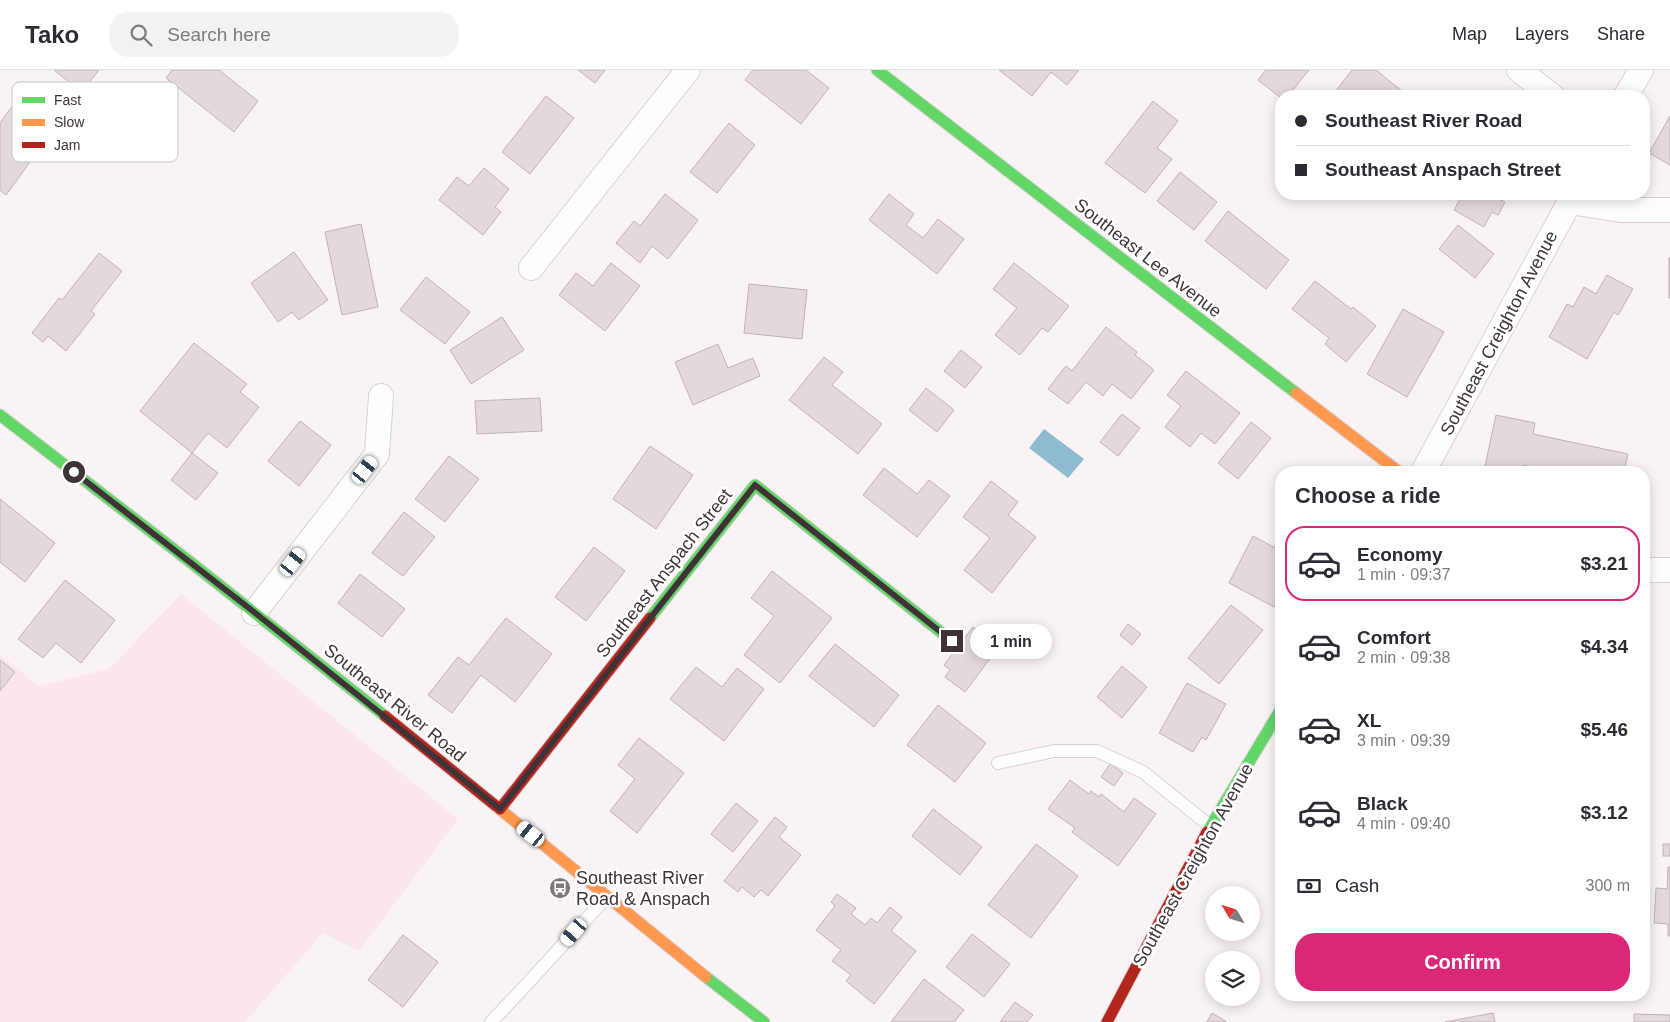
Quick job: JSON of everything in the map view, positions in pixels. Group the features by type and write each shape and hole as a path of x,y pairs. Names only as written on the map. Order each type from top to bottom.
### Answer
{"street":[{"path":"531,268 688,70"},
{"name":"Southeast Lee Avenue","path":"877,70 1391,466"},
{"path":"1519,70 1544,90"},
{"path":"1629,90 1641,70"},
{"name":"Southeast Creighton Avenue","path":"1427,466 1571,200"},
{"path":"1580,200 1621,210 1670,210"},
{"path":"254,612 377,454 381,396"},
{"name":"Southeast River Road","path":"0,416 254,612 764,1022"},
{"name":"Southeast Anspach Street","path":"500,809 755,485 952,641"},
{"path":"1650,573 1670,570"},
{"name":"Southeast Creighton Avenue","path":"1106,1022 1210,826 1275,719"}],"lane":[{"path":"998,763 1054,751 1097,751 1143,772 1210,826"},
{"path":"491,1022 536,976 607,897"}],"shaded area":[{"path":"181,594 458,819 359,951 323,933 245,1022 0,1022 0,655 39,686 109,669"}],"water":[{"path":"1044,429 1084,459 1068,478 1029,448"}],"building":[{"path":"54,70 99,70 90,82 69,82"},
{"path":"172,70 219,70 258,101 234,132 178,88 178,82 171,82 166,78"},
{"path":"578,70 605,70 595,83"},
{"path":"753,70 806,70 829,88 801,124 745,80"},
{"path":"999,70 1079,70 1067,85 1051,72 1032,96"},
{"path":"1266,70 1309,70 1293,90 1275,90 1275,93 1258,80"},
{"path":"1352,70 1376,70 1401,90 1337,90"},
{"path":"546,96 574,118 530,174 502,152"},
{"path":"1153,101 1178,121 1157,148 1172,159 1145,193 1105,163"},
{"path":"12,106 12,162 30,162 6,195 0,190 0,123"},
{"path":"1670,116 1670,165 1650,154"},
{"path":"729,123 755,145 717,193 690,172"},
{"path":"484,168 509,189 495,207 501,212 483,235 439,200 457,177 469,186"},
{"path":"1180,172 1217,202 1194,230 1157,201"},
{"path":"665,194 698,220 668,259 652,246 640,263 616,243 634,221 640,226"},
{"path":"889,194 914,214 906,225 923,238 938,219 964,239 937,274 869,220"},
{"path":"1460,200 1500,200 1505,202 1498,215 1492,212 1484,227 1454,210"},
{"path":"1228,211 1289,260 1266,289 1205,241"},
{"path":"361,224 378,307 342,315 325,232"},
{"path":"1458,225 1494,254 1475,278 1439,249"},
{"path":"294,252 328,300 299,320 292,312 278,322 251,283"},
{"path":"99,253 122,271 91,311 95,314 66,351 48,336 43,342 32,333 59,298 62,300"},
{"path":"1670,258 1670,298 1669,298"},
{"path":"611,263 640,286 605,331 559,295 576,273 593,286"},
{"path":"1014,263 1069,306 1048,332 1042,328 1020,355 995,335 1017,308 993,289"},
{"path":"1607,275 1633,289 1618,315 1614,312 1587,359 1549,337 1567,304 1573,307 1584,287 1596,294"},
{"path":"426,277 470,312 445,344 400,310"},
{"path":"1315,281 1351,309 1353,307 1376,326 1346,362 1325,344 1329,338 1292,309"},
{"path":"749,284 807,290 802,339 744,333"},
{"path":"1403,309 1444,332 1407,397 1367,374"},
{"path":"502,317 524,350 471,384 450,350"},
{"path":"1106,327 1137,352 1135,355 1154,370 1131,399 1112,384 1103,396 1086,382 1068,404 1048,389 1066,366 1072,371"},
{"path":"194,343 247,384 240,392 259,407 227,448 208,433 192,453 140,411"},
{"path":"718,344 728,368 753,358 760,376 693,405 675,362"},
{"path":"961,350 982,367 965,388 944,371"},
{"path":"824,357 843,372 832,385 882,424 858,454 789,400"},
{"path":"1186,371 1240,413 1215,444 1201,433 1190,447 1165,427 1181,406 1167,395"},
{"path":"926,388 954,410 937,432 909,410"},
{"path":"540,398 542,431 477,434 475,401"},
{"path":"1122,414 1140,428 1118,456 1100,442"},
{"path":"1496,415 1535,423 1533,434 1628,454 1625,466 1485,466"},
{"path":"300,421 331,445 299,486 268,461"},
{"path":"1251,422 1271,438 1238,479 1218,463"},
{"path":"650,446 693,475 656,529 613,499"},
{"path":"192,453 218,473 196,500 171,480"},
{"path":"449,456 479,479 445,522 415,499"},
{"path":"884,468 917,494 929,480 950,496 917,537 863,495"},
{"path":"991,481 1018,502 1008,515 1036,537 992,593 964,570 990,538 963,517"},
{"path":"0,499 55,543 25,582 0,562"},
{"path":"404,512 435,537 403,576 372,553"},
{"path":"1253,536 1275,548 1274,607 1229,583"},
{"path":"594,547 625,571 586,621 555,597"},
{"path":"772,571 832,618 780,683 744,655 774,616 751,598"},
{"path":"360,574 405,609 382,637 338,603"},
{"path":"65,580 115,620 81,663 56,643 43,658 18,639"},
{"path":"1231,605 1263,630 1219,684 1188,658"},
{"path":"506,618 552,654 515,702 481,675 452,713 428,695 458,657 469,665"},
{"path":"1128,624 1141,634 1132,645 1120,635"},
{"path":"982,626 1003,641 965,692 945,677 950,670 944,665 973,627 978,631"},
{"path":"835,644 899,695 874,727 809,676"},
{"path":"0,660 15,672 0,691"},
{"path":"1122,666 1147,687 1122,718 1097,697"},
{"path":"696,667 722,687 737,668 764,689 724,741 670,699"},
{"path":"1187,683 1226,704 1206,740 1202,737 1193,752 1159,733"},
{"path":"938,705 986,743 955,782 907,745"},
{"path":"639,738 684,773 637,833 610,811 635,779 618,765"},
{"path":"1110,764 1123,773 1114,786 1101,777"},
{"path":"1070,780 1089,794 1091,791 1099,797 1101,794 1124,812 1134,798 1156,814 1118,866 1072,832 1075,828 1048,809"},
{"path":"736,803 758,821 733,852 711,834"},
{"path":"933,809 982,847 960,875 912,836"},
{"path":"775,817 787,827 779,837 801,855 768,896 761,890 754,897 742,887 738,892 724,881"},
{"path":"1036,844 1078,876 1031,938 988,905"},
{"path":"1663,844 1670,844 1670,856 1663,856"},
{"path":"1668,867 1670,867 1670,936 1668,936 1668,924 1654,923 1656,888 1667,889"},
{"path":"837,894 856,908 851,914 865,925 871,918 877,923 890,907 902,917 891,931 916,951 874,1004 846,981 851,975 832,961 841,950 816,930 835,906 831,902"},
{"path":"972,934 1010,964 984,997 946,967"},
{"path":"403,935 438,962 403,1007 368,980"},
{"path":"924,979 964,1010 954,1022 891,1022"},
{"path":"1015,1002 1033,1015 1027,1022 1000,1022"},
{"path":"1212,1013 1227,1022 1207,1022"},
{"path":"1493,1013 1495,1022 1445,1022"},
{"path":"1634,1014 1670,1015 1670,1022 1634,1022"}],"traffic: fast":[{"path":"877,70 1296,393"},
{"path":"0,415 385,716"},
{"path":"650,618 755,485 952,641"},
{"path":"1207,832 1275,719"},
{"path":"706,977 764,1022"}],"traffic: slow":[{"path":"1296,393 1391,466"},
{"path":"496,806 706,977"}],"traffic: jam":[{"path":"500,809 650,618"},
{"path":"385,716 496,806"},
{"path":"1107,1022 1207,832"}],"place":[{"name":"Southeast River Road & Anspach","path":"560,888"}],"route":[{"path":"74,472 254,612 500,809 755,485 952,641"}]}
